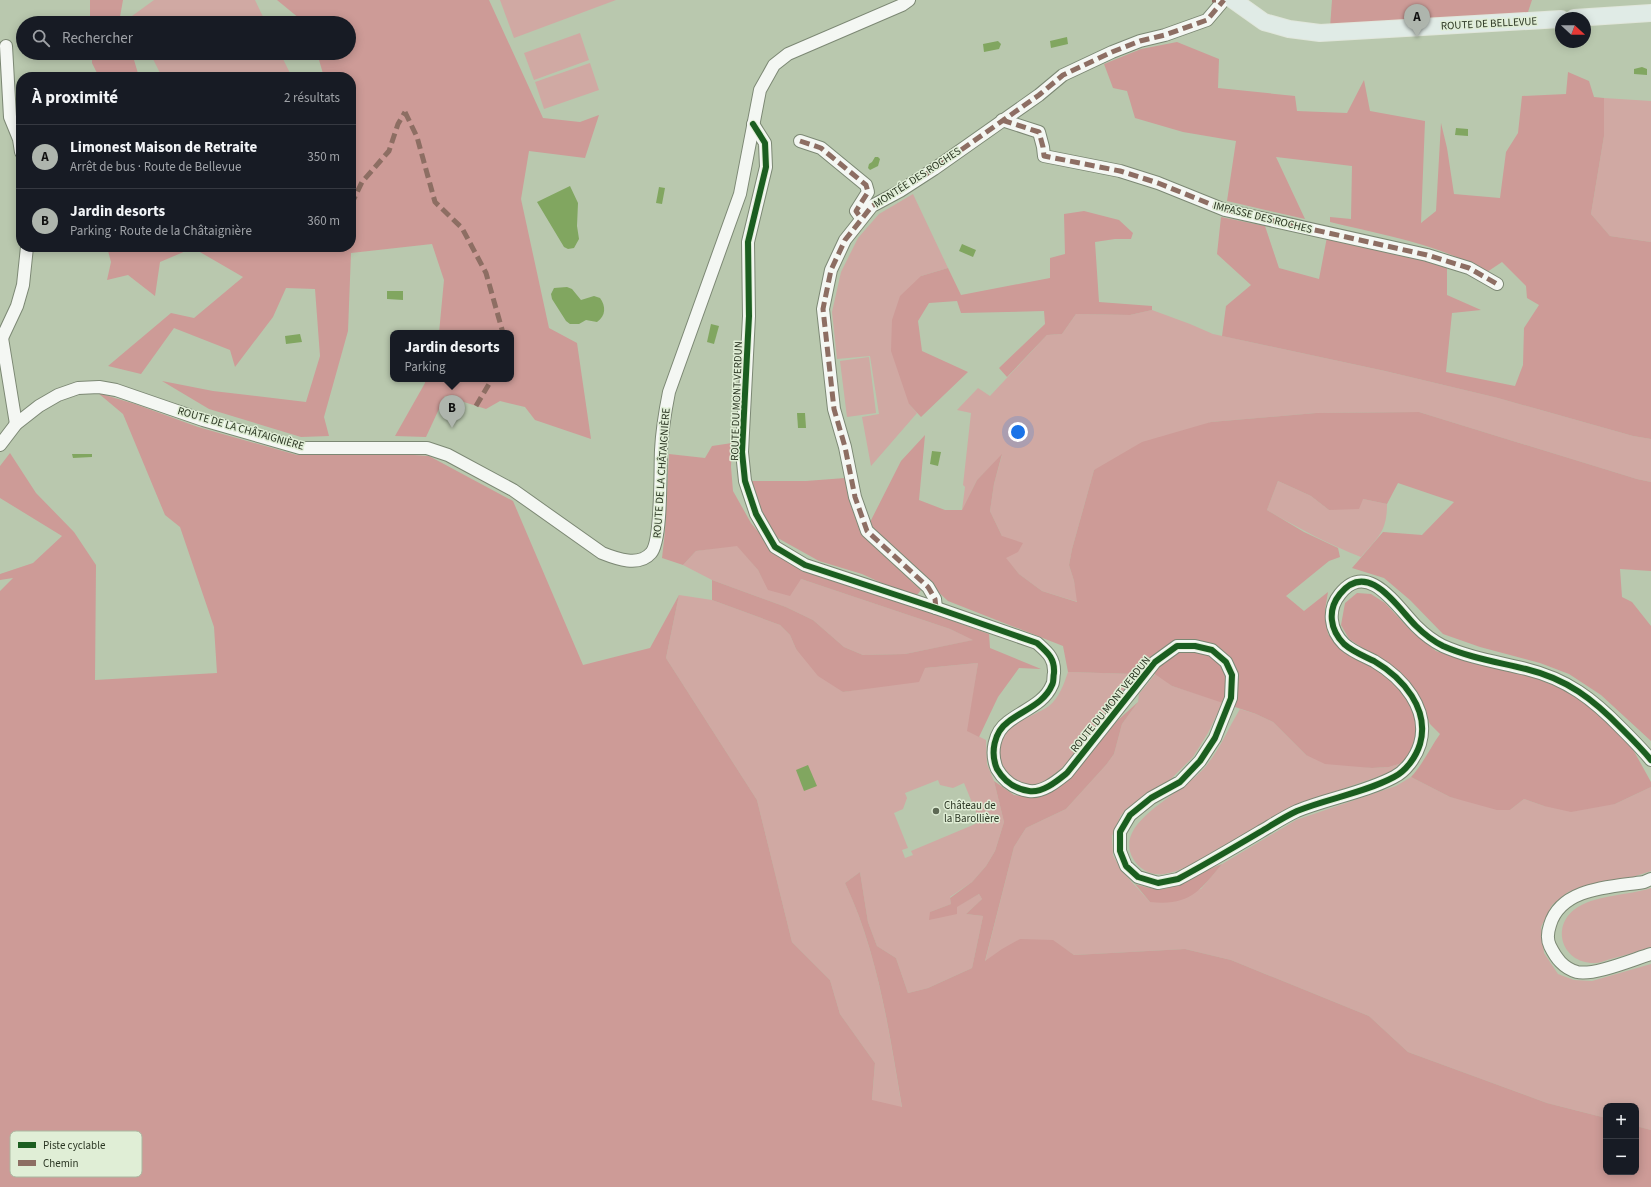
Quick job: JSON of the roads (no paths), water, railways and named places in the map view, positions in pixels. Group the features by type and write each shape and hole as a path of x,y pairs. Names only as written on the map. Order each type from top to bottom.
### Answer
{"main road":[{"name":"ROUTE DE BELLEVUE","path":"1233,0 1264,22 1289,29 1320,34 1555,19"},
{"path":"1591,17 1651,13"}],"street":[{"path":"753,124 760,90 774,65 788,54 902,5 909,0"},
{"name":"MONTÉE DES ROCHES","path":"936,608 935,599 928,587 867,531 855,497 845,446 834,409 823,309 831,270 845,240 872,206 900,191 1039,95 1063,75 1112,52 1140,41 1165,35 1207,20 1224,0"},
{"path":"6,46 10,117 16,132"},
{"name":"IMPASSE DES ROCHES","path":"1002,120 1039,132 1044,147 1044,156 1120,171 1225,210 1427,255 1468,268 1497,284"},
{"name":"ROUTE DE LA CHÂTAIGNIÈRE","path":"0,445 16,424 39,406 58,395 78,388 99,387 116,390 203,420 300,448 427,448 448,455 513,490 602,553 619,560 635,561 648,556 652,552 658,536 661,449 669,392 740,194 753,124"},
{"name":"ROUTE DU MONT VERDUN","path":"753,124 765,143 766,167 748,242 749,316 742,452 745,481 756,514 775,547 805,565 1037,643 1049,654 1054,665 1053,684 1042,700 1007,722 999,732 994,743 993,754 998,770 1005,780 1017,788 1031,791 1045,788 1057,781 1066,773 1155,662 1177,646 1195,646 1212,650 1226,662 1232,675 1231,698 1214,738 1200,761 1180,782 1151,798 1130,815 1120,832 1120,851 1126,866 1138,877 1158,883 1178,878 1296,812 1370,787 1396,776 1415,758 1420,743 1422,728 1419,713 1406,686 1390,672 1344,644 1333,629 1332,609 1338,596 1348,586 1358,581 1376,586 1392,598 1425,634 1442,645 1460,652 1542,673 1589,697 1603,709 1651,760"},
{"path":"800,142 821,148 866,185 868,192 856,211 861,218"},
{"path":"16,424 1,337 17,306 23,285 26,252"},
{"path":"1651,879 1644,882 1595,889 1570,898 1552,918 1548,942 1556,959 1567,967 1578,972 1595,971 1651,954"}],"place":[{"name":"Limonest Maison de Retraite","path":"1417,37"},
{"name":"Jardin desorts","path":"452,428"},
{"name":"Château de la Barollière","path":"936,811"}]}
